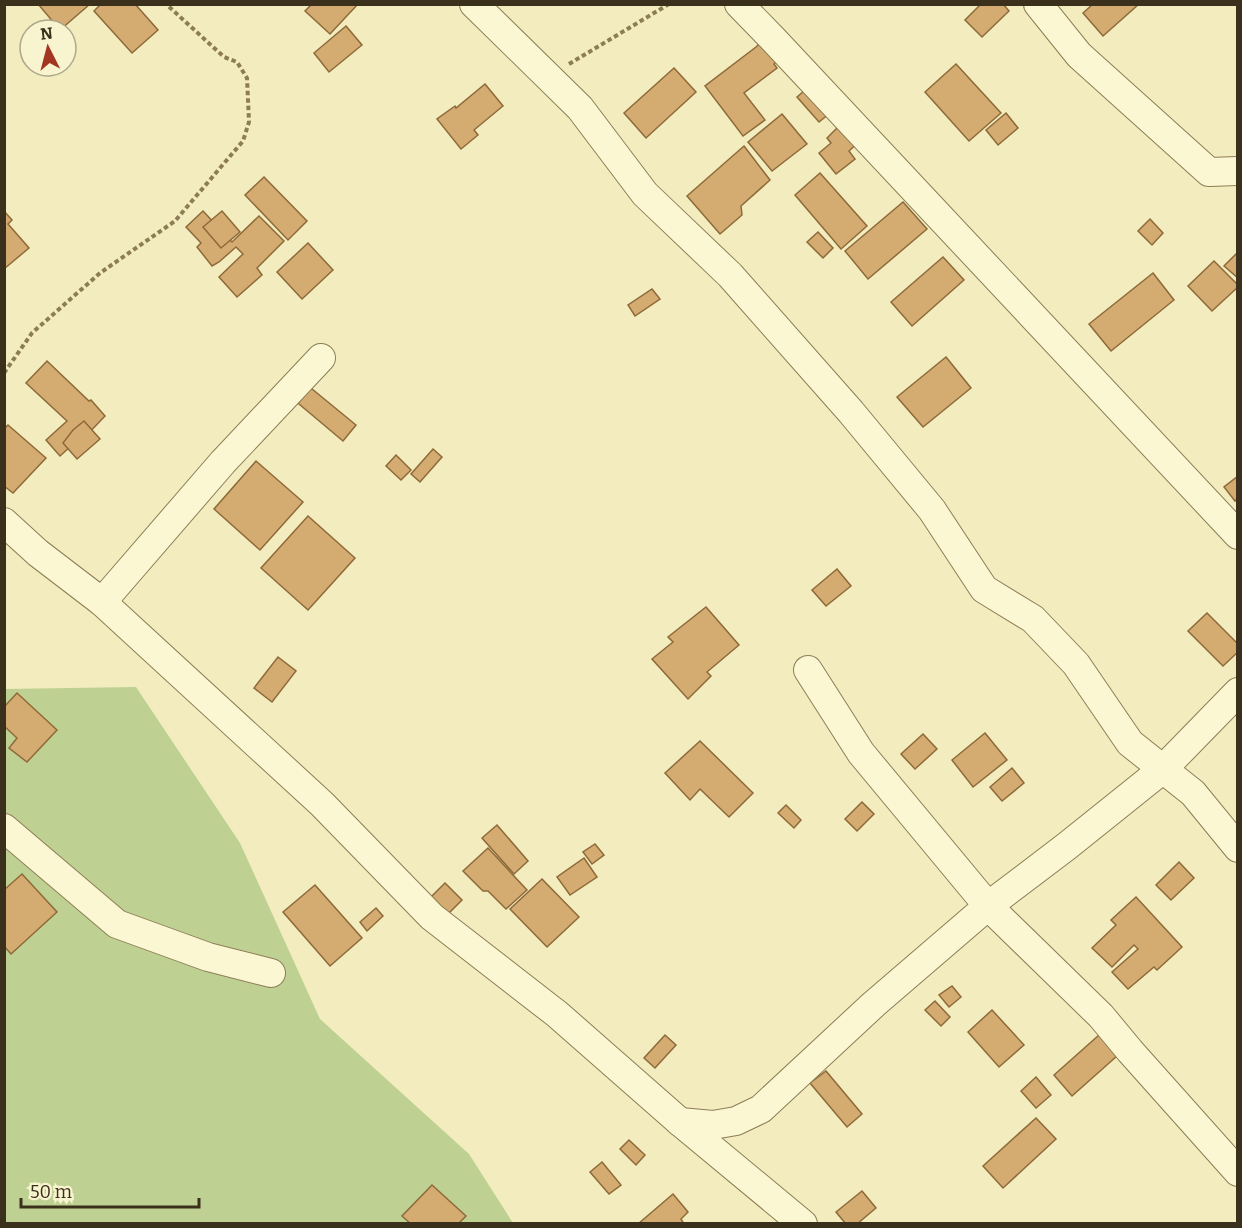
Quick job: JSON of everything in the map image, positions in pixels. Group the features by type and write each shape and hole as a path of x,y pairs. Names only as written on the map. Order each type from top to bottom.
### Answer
{"street":[{"path":"474,4 580,108 645,194 730,274 851,412 932,510 984,589 1033,619 1076,664 1130,743 1193,793 1238,848"},
{"path":"739,4 1238,535"},
{"path":"1038,4 1079,55 1209,171 1238,171"},
{"path":"102,602 223,462 321,358"},
{"path":"4,522 38,553 102,602 322,804 432,917 556,1014 680,1122 803,1224"},
{"path":"808,670 861,753 988,906 1101,1016 1238,1172"},
{"path":"680,1122 712,1125 736,1120 761,1109 874,1005 988,906 1163,769 1238,692"},
{"path":"4,828 117,924 208,957 271,973"}],"path":[{"path":"4,373 32,333 100,273 175,221 243,141 249,122 247,78 237,62 224,57 166,4"},
{"path":"548,77 669,4"}],"green space":[{"path":"136,687 240,843 320,1019 469,1154 513,1223 5,1223 4,689"}],"building":[{"path":"38,4 90,4 74,18 50,18"},
{"path":"101,4 135,4 158,30 132,53 94,11"},
{"path":"312,4 358,4 330,34 305,11"},
{"path":"981,4 1003,4 1009,11 982,37 965,20"},
{"path":"1093,4 1139,4 1103,36 1083,13"},
{"path":"346,26 362,45 329,72 314,53"},
{"path":"766,37 784,54 774,64 777,68 744,93 765,120 743,136 705,86"},
{"path":"956,64 1001,113 969,141 925,92"},
{"path":"674,68 696,92 646,138 624,113"},
{"path":"813,83 835,109 819,122 797,97"},
{"path":"485,84 503,106 474,130 478,135 461,149 437,119 455,106 456,108"},
{"path":"1006,113 1018,128 998,145 986,130"},
{"path":"782,114 807,144 772,171 748,142"},
{"path":"846,119 864,137 849,151 855,159 836,174 819,153 831,143 827,138"},
{"path":"744,146 770,180 741,206 742,215 720,234 687,196"},
{"path":"820,173 867,226 841,249 795,195"},
{"path":"264,177 307,221 288,240 245,195"},
{"path":"903,202 927,229 868,279 845,251"},
{"path":"4,211 12,220 8,224 29,248 4,269"},
{"path":"203,211 232,242 259,216 284,241 257,268 262,275 237,297 219,277 243,254 236,247 212,266 197,247 201,243 186,227"},
{"path":"222,211 240,232 221,248 203,227"},
{"path":"1150,219 1163,233 1152,245 1138,231"},
{"path":"818,232 833,248 823,258 807,242"},
{"path":"308,243 333,270 302,299 277,272"},
{"path":"1238,252 1238,278 1224,266"},
{"path":"943,257 964,280 912,326 891,302"},
{"path":"1214,261 1238,287 1212,311 1188,286"},
{"path":"1153,273 1174,300 1111,351 1089,324"},
{"path":"652,289 660,299 635,316 628,305"},
{"path":"946,357 971,388 923,427 897,397"},
{"path":"47,361 89,401 91,400 105,416 84,438 82,436 60,456 46,440 67,421 26,383"},
{"path":"306,384 356,425 343,441 293,399"},
{"path":"84,421 100,439 77,459 63,443"},
{"path":"8,425 46,458 13,493 4,486 4,429"},
{"path":"433,449 442,457 420,482 411,474"},
{"path":"396,455 411,470 401,480 386,466"},
{"path":"256,461 303,502 260,550 214,509"},
{"path":"1238,476 1238,498 1235,501 1224,487"},
{"path":"308,516 355,558 308,610 261,568"},
{"path":"837,569 851,586 826,606 812,590"},
{"path":"706,607 739,645 707,672 711,676 688,699 652,659 673,642 668,637"},
{"path":"1207,613 1238,644 1238,652 1223,666 1188,631"},
{"path":"278,657 296,671 272,702 254,688"},
{"path":"17,693 57,730 27,762 9,748 17,738 4,726 4,707"},
{"path":"985,733 1007,760 973,787 952,760"},
{"path":"923,734 937,749 915,769 901,754"},
{"path":"700,741 753,793 729,817 700,789 690,800 665,773"},
{"path":"1012,768 1024,783 1002,801 990,787"},
{"path":"862,802 874,814 857,831 845,819"},
{"path":"786,805 801,820 794,828 778,813"},
{"path":"497,825 528,861 514,874 482,838"},
{"path":"595,844 604,855 592,864 583,852"},
{"path":"488,848 527,890 506,909 463,871"},
{"path":"584,858 597,877 570,895 557,877"},
{"path":"1179,862 1194,878 1171,900 1156,885"},
{"path":"22,874 57,912 11,954 4,946 4,890"},
{"path":"542,879 579,917 547,947 510,909"},
{"path":"445,883 462,900 446,916 428,900"},
{"path":"315,885 362,938 330,966 283,912"},
{"path":"1136,897 1182,947 1157,970 1154,967 1128,989 1112,972 1138,949 1134,945 1112,967 1092,948 1116,925 1111,920"},
{"path":"376,908 383,916 367,931 360,922"},
{"path":"952,986 961,997 949,1007 939,995"},
{"path":"935,1001 950,1017 941,1026 925,1010"},
{"path":"992,1010 1024,1045 999,1067 968,1032"},
{"path":"665,1035 676,1045 655,1068 644,1058"},
{"path":"1099,1035 1117,1056 1072,1096 1054,1075"},
{"path":"826,1071 862,1114 847,1127 810,1083"},
{"path":"1036,1077 1051,1095 1036,1108 1021,1091"},
{"path":"1036,1118 1056,1139 1003,1188 983,1166"},
{"path":"629,1140 645,1155 636,1165 620,1149"},
{"path":"602,1162 621,1185 609,1194 590,1172"},
{"path":"432,1185 466,1216 458,1224 411,1224 402,1216"},
{"path":"862,1191 876,1208 857,1224 846,1224 836,1212"},
{"path":"673,1194 688,1212 681,1219 684,1224 638,1224"}]}
